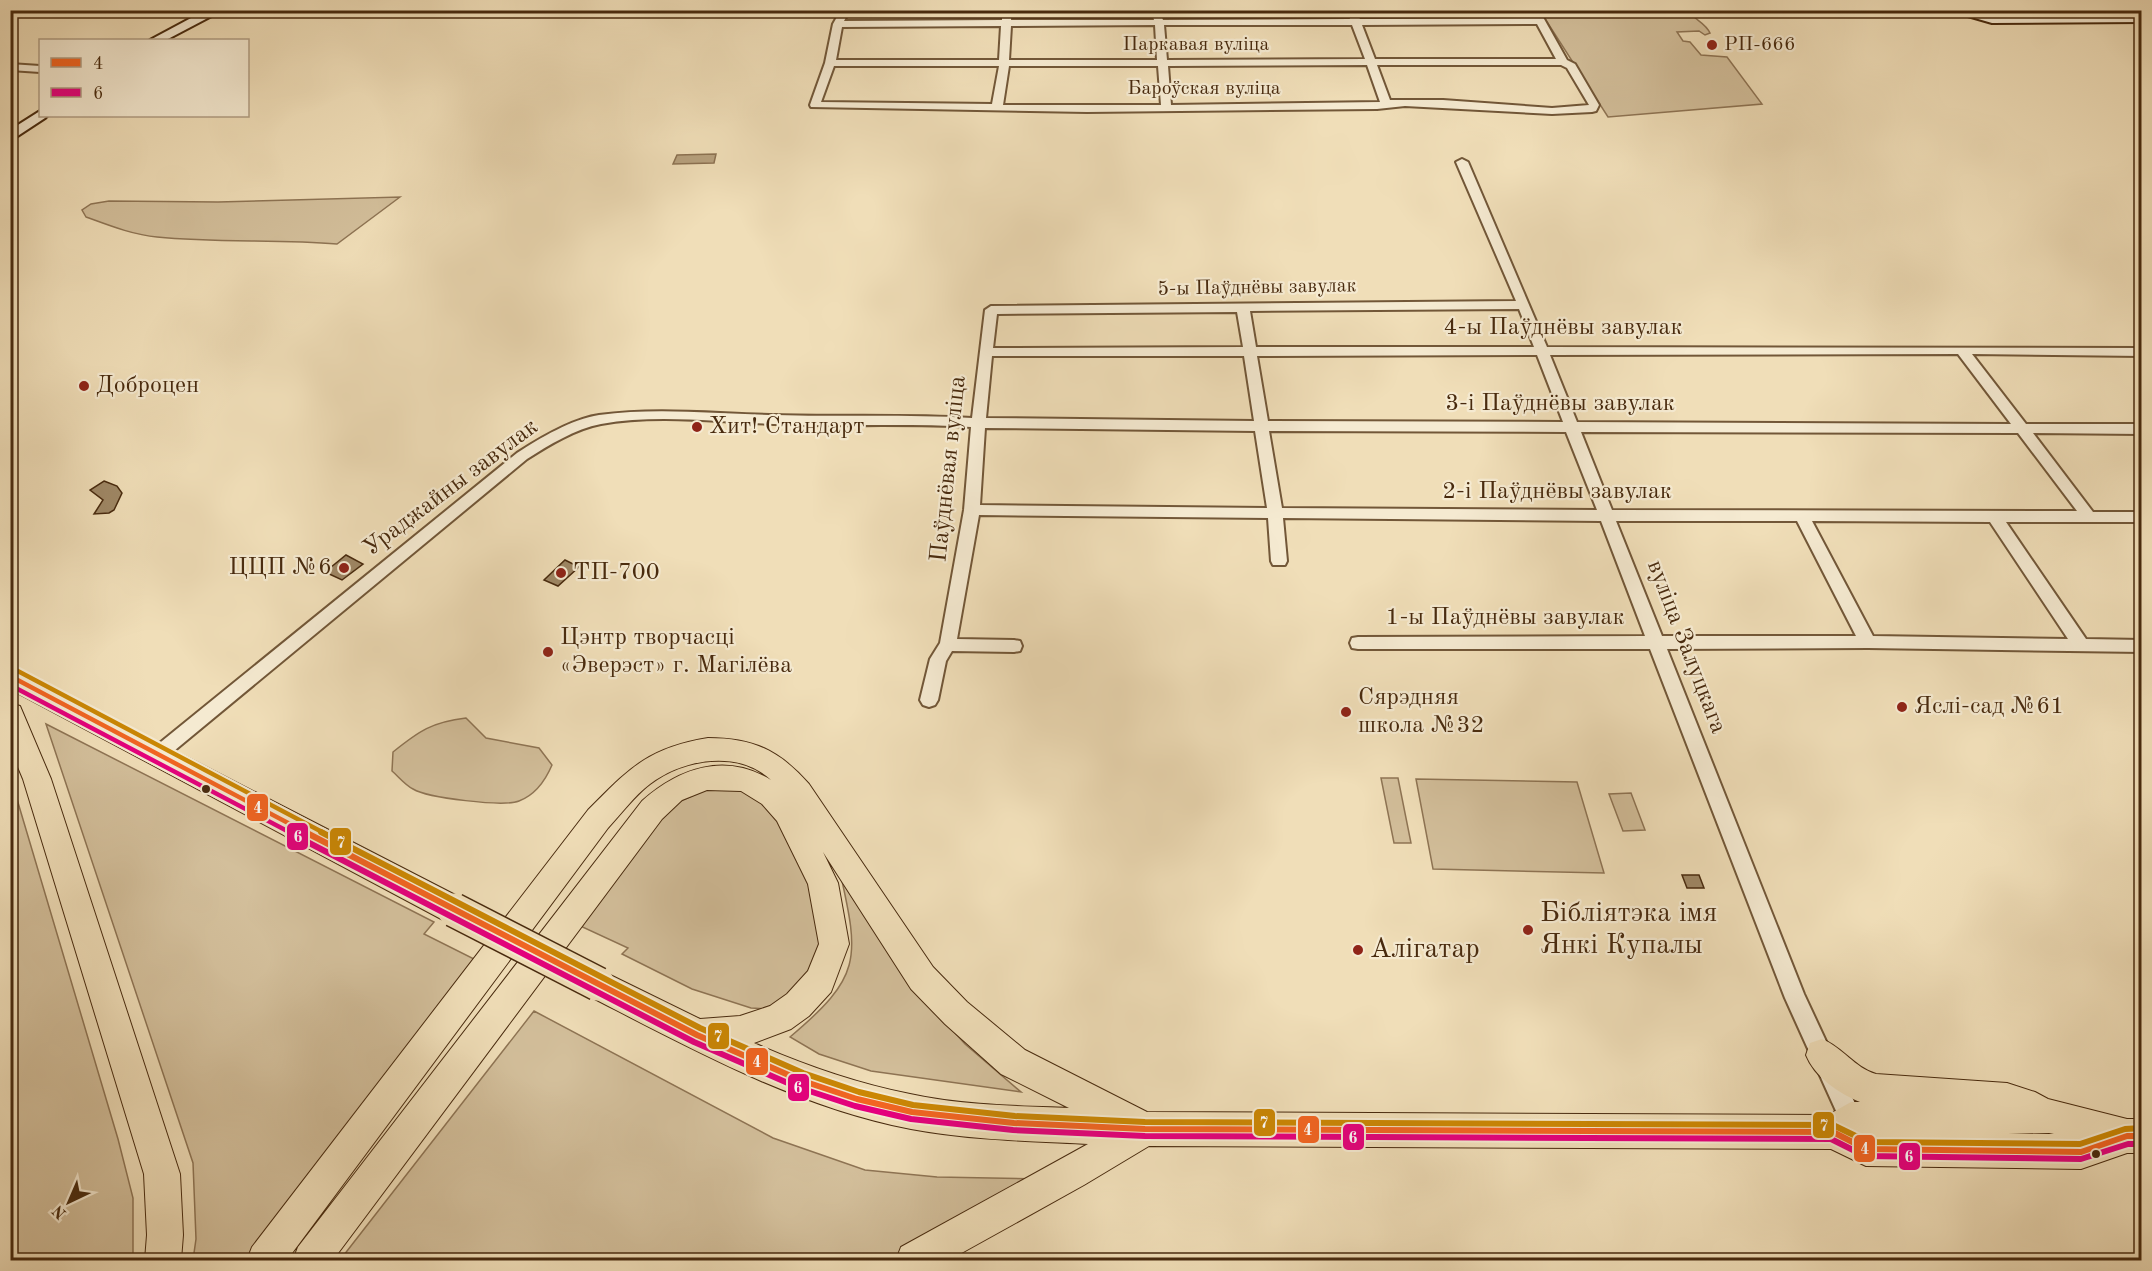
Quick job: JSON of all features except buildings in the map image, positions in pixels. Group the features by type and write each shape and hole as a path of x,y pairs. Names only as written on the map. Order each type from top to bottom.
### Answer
{"main road":[{"path":"159,39 217,10"},
{"path":"1953,10 1992,19 2142,18"},
{"path":"10,136 39,117"},
{"path":"10,676 157,755 697,1035 800,1080 857,1099 912,1112 1014,1123 1145,1129 1842,1126 2049,1116"},
{"path":"10,714 16,723 37,779 91,956 128,1062 162,1174 165,1235 163,1260"},
{"path":"265,1260 598,819 640,776 677,755 728,749 752,754 776,767 799,792 922,978 956,1013 1013,1062 1145,1129"},
{"path":"311,1260 652,810 672,792 689,783 707,778 746,779 772,795 787,812 824,883 834,944 820,981 798,1005 780,1018 740,1032 697,1035"},
{"path":"1822,1055 1856,1083 1889,1094 1985,1096 2015,1100 2049,1116 2134,1136"},
{"path":"417,1056 454,1074"},
{"path":"1842,1126 1866,1149 2081,1152 2134,1136"},
{"path":"914,1260 1072,1173 1145,1129"}],"street":[{"path":"830,63 838,24 846,10"},
{"path":"997,108 1004,63 1007,10"},
{"path":"1155,10 1159,22 1166,107"},
{"path":"1352,10 1386,103"},
{"path":"1534,10 1563,62"},
{"path":"838,24 1539,21"},
{"name":"Паркавая вуліца","path":"830,63 1563,62"},
{"name":"Бароўская вуліца","path":"830,63 815,105 997,108 1377,106 1386,103 1592,109 1594,105 1571,66 1563,62"},
{"path":"10,67 39,69"},
{"name":"вуліца Залуцкага","path":"1462,162 1524,305 1795,998 1822,1055 1842,1126"},
{"name":"5-ы Паўднёвы завулак","path":"991,310 1524,305"},
{"path":"1243,307 1275,514 1279,561"},
{"name":"Паўднёвая вуліца","path":"929,700 938,659 948,645 972,510 978,423 991,310"},
{"path":"1962,350 2090,518"},
{"name":"4-ы Паўднёвы завулак","path":"985,352 1962,350 2142,352"},
{"name":"Ураджайны завулак","path":"157,755 484,484 548,439 567,431 598,420 650,415 777,420 928,420 978,423"},
{"name":"3-і Паўднёвы завулак","path":"978,423 2142,429"},
{"name":"2-і Паўднёвы завулак","path":"972,510 1275,514 2142,517"},
{"path":"1801,515 1868,642"},
{"path":"1995,517 2081,645"},
{"name":"1-ы Паўднёвы завулак","path":"1359,643 1868,642 2142,646"},
{"path":"948,645 1014,646"}],"shaded area":[{"path":"2141,10 2142,15 1981,15 1959,11"},
{"path":"1540,11 1689,11 1710,33 1705,35 1699,31 1677,32 1683,41 1690,42 1701,55 1727,57 1762,104 1608,117"},
{"path":"716,154 714,163 673,164 677,155"},
{"path":"400,197 337,244 148,236 86,217 82,210 91,204 109,201 218,202"},
{"path":"466,718 486,738 539,748 552,765 535,791 519,801 510,803 434,796 413,789 392,771 393,752 411,738 435,725"},
{"path":"46,724 434,922 424,934 478,961 250,1260 193,1260 196,1239 193,1163"},
{"path":"1381,778 1398,778 1411,843 1394,843"},
{"path":"11,779 118,1139 133,1198 133,1260 11,1260"},
{"path":"1416,779 1577,782 1604,873 1433,869"},
{"path":"711,787 737,787 758,793 804,858 827,945 808,984 769,1009 751,1008 692,989 622,954 628,948 576,924 668,807"},
{"path":"1631,793 1645,830 1623,831 1609,794"},
{"path":"840,872 911,984 965,1044 1021,1092 871,1071 819,1054 790,1037 831,998 842,982 849,965 852,947 851,926"},
{"path":"534,1011 773,1138 865,1170 937,1177 1037,1179 893,1260 340,1260"}],"transit line":[{"name":"7","path":"14,669 179,758 700,1028 803,1073 859,1092 913,1105 1015,1116 1145,1122 1833,1125 1868,1142 2080,1144 2125,1129 2142,1128"},
{"name":"4","path":"10,676 176,765 697,1035 800,1080 857,1099 912,1112 1014,1123 1145,1129 1833,1132 1866,1149 2081,1152 2127,1136 2142,1136"},
{"name":"6","path":"10,685 694,1042 797,1087 855,1106 911,1119 1013,1130 1145,1136 1831,1139 1865,1156 2081,1159 2128,1144 2142,1144"}],"place":[{"name":"РП-666","path":"1712,45"},
{"name":"Доброцен","path":"84,386"},
{"name":"Хит! Стандарт","path":"697,427"},
{"name":"ЦЦП №6","path":"344,568"},
{"name":"ТП-700","path":"561,573"},
{"name":"Цэнтр творчасці «Эверэст» г. Магілёва","path":"548,652"},
{"name":"Яслі-сад №61","path":"1902,707"},
{"name":"Сярэдняя школа №32","path":"1346,712"},
{"name":"Бібліятэка імя Янкі Купалы","path":"1528,930"},
{"name":"Алігатар","path":"1358,950"}]}
